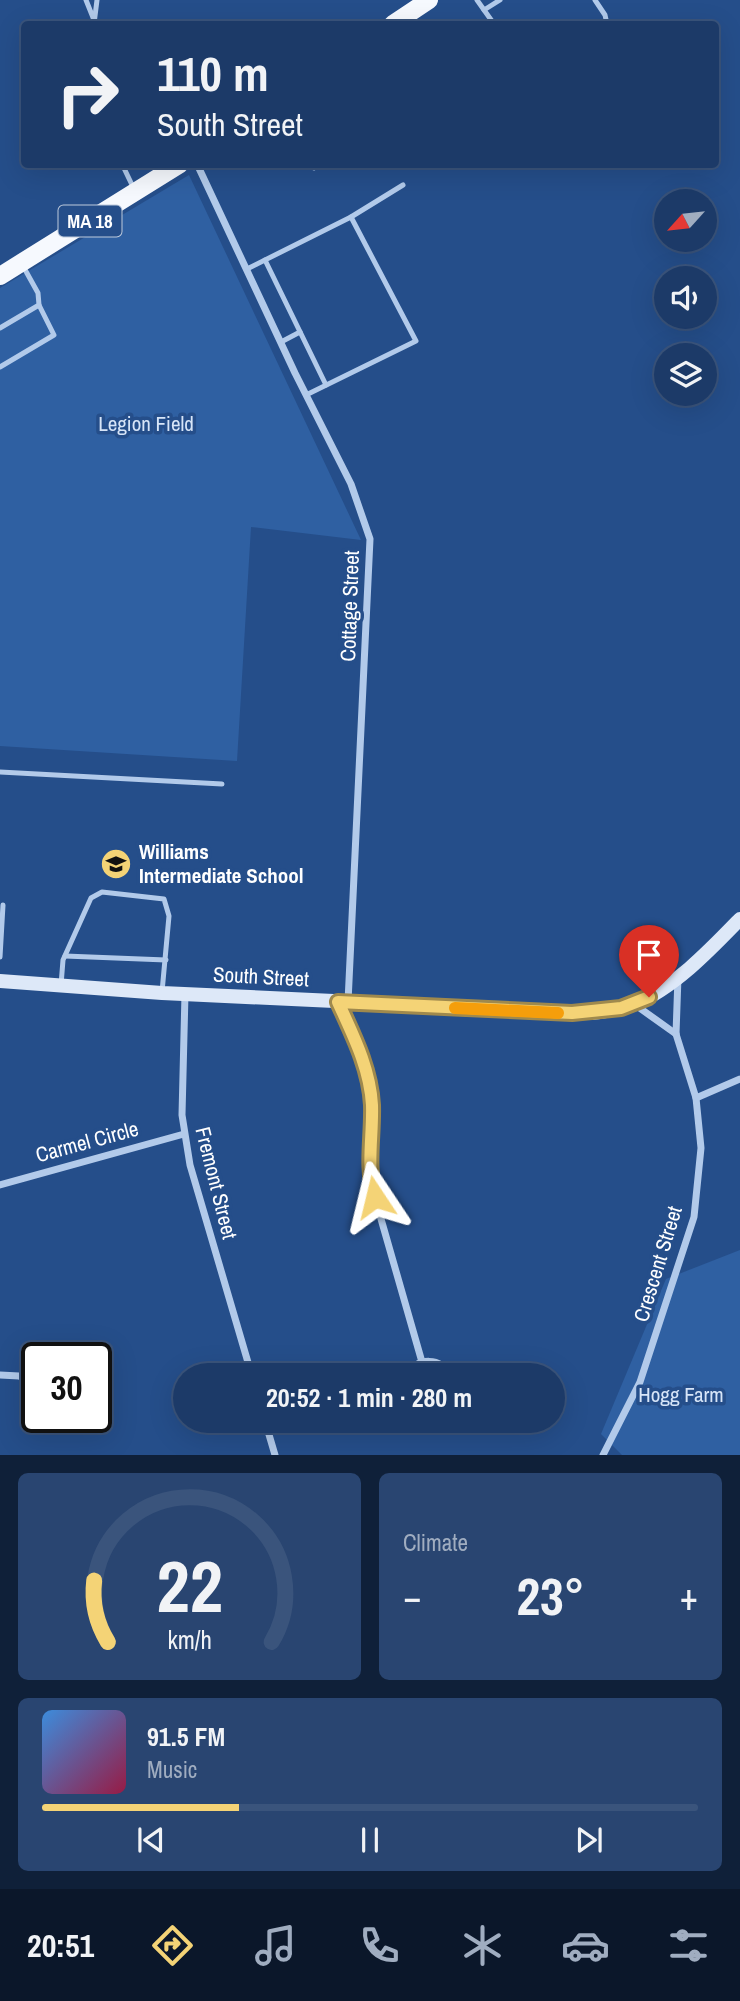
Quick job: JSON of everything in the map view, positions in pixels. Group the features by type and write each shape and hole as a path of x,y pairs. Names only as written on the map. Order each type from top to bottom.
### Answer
{"main road":[{"path":"398,21 429,0"},
{"name":"MA 18","path":"0,276 174,168"}],"street":[{"name":"Cottage Street","path":"199,168 351,484 370,539 343,1002"},
{"name":"South Street","path":"0,981 343,1002 572,1013 606,1011 649,997 678,977 740,919"},
{"name":"Crescent Street","path":"603,1455 640,1382 694,1217 701,1148 696,1098 676,1034 678,977"},
{"name":"Fremont Street","path":"185,994 182,1115 184,1134 190,1165 248,1363"},
{"path":"343,1002 366,1067 372,1106 369,1160 371,1184 422,1362 439,1363"},
{"path":"634,1004 676,1034"},
{"path":"696,1098 740,1079"},
{"name":"Carmel Circle","path":"0,1185 184,1134"},
{"path":"0,1375 21,1377"},
{"path":"269,1433 275,1455"}],"lane":[{"path":"86,0 93,21"},
{"path":"94,21 97,0"},
{"path":"477,0 492,21"},
{"path":"484,10 500,0"},
{"path":"595,0 606,21"},
{"path":"124,168 135,192"},
{"path":"247,269 351,217 403,185"},
{"path":"306,395 416,341 351,217"},
{"path":"265,260 326,385"},
{"path":"0,367 54,335 38,305 38,293 21,263"},
{"path":"0,328 38,305"},
{"path":"281,342 300,332"},
{"path":"0,772 222,784"},
{"path":"61,985 65,956 90,898 102,892 164,899 169,916 162,993"},
{"path":"0,957 3,905"},
{"path":"65,956 166,960"}],"green space":[{"name":"Legion Field","path":"189,175 361,540 251,527 237,761 0,746 0,288"},
{"name":"Hogg Farm","path":"740,1250 740,1455 622,1455 601,1434 666,1279"}],"slow traffic":[{"path":"455,1008 558,1013"}],"place":[{"name":"Williams Intermediate School","path":"116,864"}],"route":[{"path":"375,1197 369,1160 372,1106 370,1086 366,1067 338,1002 592,1013 621,1008 649,997"}]}
